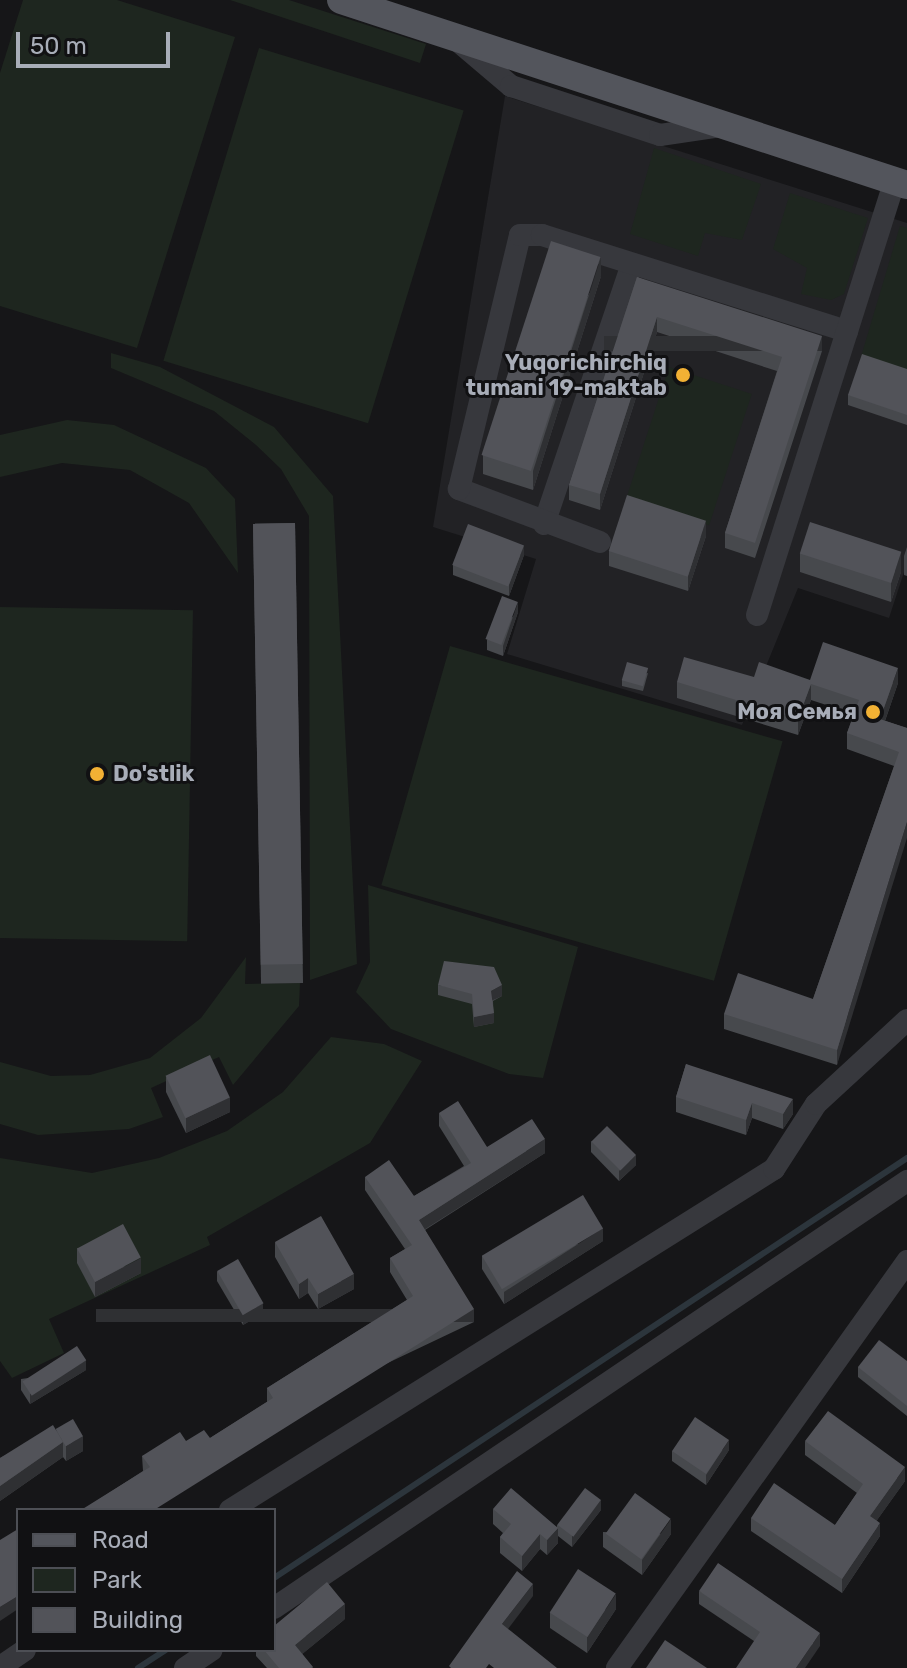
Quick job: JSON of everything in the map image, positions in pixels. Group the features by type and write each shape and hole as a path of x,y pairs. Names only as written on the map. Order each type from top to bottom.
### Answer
{"main road":[{"path":"341,0 903,179"},
{"path":"390,0 903,179"}],"street":[{"path":"757,615 847,331 903,179"},
{"path":"600,542 544,524 459,489 520,235 632,264 847,331"},
{"path":"544,524 632,264"},
{"path":"233,1508 774,1169 816,1104 907,1020"},
{"path":"276,1607 907,1181"},
{"path":"617,1668 907,1261"},
{"path":"0,1667 22,1652"},
{"path":"185,1668 209,1652"}],"shaded area":[{"name":"Yuqorichirchiq tumani 19-maktab","path":"505,96 907,223 907,563 889,618 798,588 742,725 507,654 536,559 433,527"}],"green space":[{"path":"23,0 117,0 235,37 137,348 0,306 0,73"},
{"path":"230,0 289,0 426,44 420,63"},
{"path":"259,48 464,111 368,423 163,361"},
{"path":"654,148 761,184 742,240 705,233 698,256 630,234"},
{"path":"790,193 868,218 844,294 831,300 801,294 807,268 773,249"},
{"path":"900,226 907,228 907,375 860,360"},
{"path":"111,353 160,367 274,427 333,496 357,964 310,980 309,516 281,469 256,445 214,411 111,368"},
{"path":"669,367 752,394 709,525 626,498"},
{"path":"67,420 114,425 206,468 235,499 238,573 189,503 130,470 62,463 0,477 0,435"},
{"name":"Do'stlik","path":"0,607 193,610 187,941 0,938"},
{"path":"450,646 783,741 714,981 381,885"},
{"path":"368,885 578,947 543,1078 509,1074 391,1029 356,992 370,962"},
{"path":"246,957 245,984 300,983 299,1006 233,1085 219,1057 151,1088 163,1117 129,1129 38,1135 0,1124 0,1062 51,1076 90,1075 150,1058 201,1018"},
{"path":"331,1037 384,1044 422,1061 370,1143 207,1237 210,1245 49,1319 64,1353 12,1378 0,1361 0,1158 92,1173 159,1158 227,1131 283,1092"}],"building":[{"path":"551,241 600,257 531,471 481,455"},
{"path":"637,277 822,336 755,543 725,533 782,357 657,317 600,494 569,485"},
{"path":"862,354 907,369 907,415 848,395"},
{"path":"627,495 706,521 688,577 609,551"},
{"path":"810,522 901,552 891,583 800,553"},
{"path":"295,523 303,964 261,965 253,524"},
{"path":"468,524 524,546 508,587 452,565"},
{"path":"502,596 518,602 501,645 486,639"},
{"path":"823,642 898,668 880,719 907,728 907,822 837,1050 724,1014 738,973 813,999 899,752 847,733 859,700 811,684 798,719 677,682 684,657 754,677 759,662 810,680"},
{"path":"627,662 648,668 643,686 622,680"},
{"path":"444,961 494,967 502,985 491,991 494,1013 474,1017 472,994 438,985"},
{"path":"210,1055 230,1098 185,1118 166,1076"},
{"path":"686,1064 793,1099 783,1114 752,1103 746,1120 676,1097"},
{"path":"458,1101 487,1147 532,1119 545,1139 419,1220 474,1309 157,1508 84,1508 150,1467 142,1456 180,1432 186,1441 204,1430 210,1438 273,1398 267,1388 413,1296 390,1258 412,1245 365,1177 389,1160 414,1196 471,1163 439,1113"},
{"path":"607,1126 636,1155 620,1171 591,1142"},
{"path":"583,1195 603,1228 502,1289 482,1256"},
{"path":"321,1216 354,1274 318,1294 308,1278 299,1284 275,1242"},
{"path":"123,1224 141,1258 95,1282 77,1248"},
{"path":"238,1259 264,1303 243,1315 217,1271"},
{"path":"879,1340 907,1361 907,1406 858,1367"},
{"path":"77,1346 86,1360 32,1396 22,1381"},
{"path":"828,1411 905,1467 870,1516 880,1523 842,1579 751,1518 774,1483 835,1525 863,1484 805,1441"},
{"path":"695,1417 729,1440 706,1474 672,1451"},
{"path":"73,1419 83,1436 66,1446 56,1429"},
{"path":"53,1425 63,1442 0,1486 0,1458"},
{"path":"511,1488 558,1528 547,1540 540,1534 522,1556 500,1537 511,1524 493,1509"},
{"path":"585,1488 601,1500 573,1537 557,1525"},
{"path":"635,1493 671,1519 641,1559 606,1533"},
{"path":"16,1530 16,1597 0,1607 0,1540"},
{"path":"718,1563 820,1633 796,1668 736,1668 760,1632 699,1591"},
{"path":"578,1569 616,1594 587,1637 550,1613"},
{"path":"517,1571 533,1584 502,1624 557,1668 494,1668 489,1664 486,1668 451,1668 449,1666"},
{"path":"327,1582 345,1604 295,1645 311,1668 279,1668 266,1652 276,1652 276,1624"},
{"path":"665,1640 707,1668 646,1668"}],"waterway":[{"path":"276,1577 907,1158"},
{"path":"138,1668 163,1652"}],"place":[{"name":"Yuqorichirchiq tumani 19-maktab","path":"683,375"},
{"name":"Моя Семья","path":"873,712"},
{"name":"Do'stlik","path":"97,774"}]}
